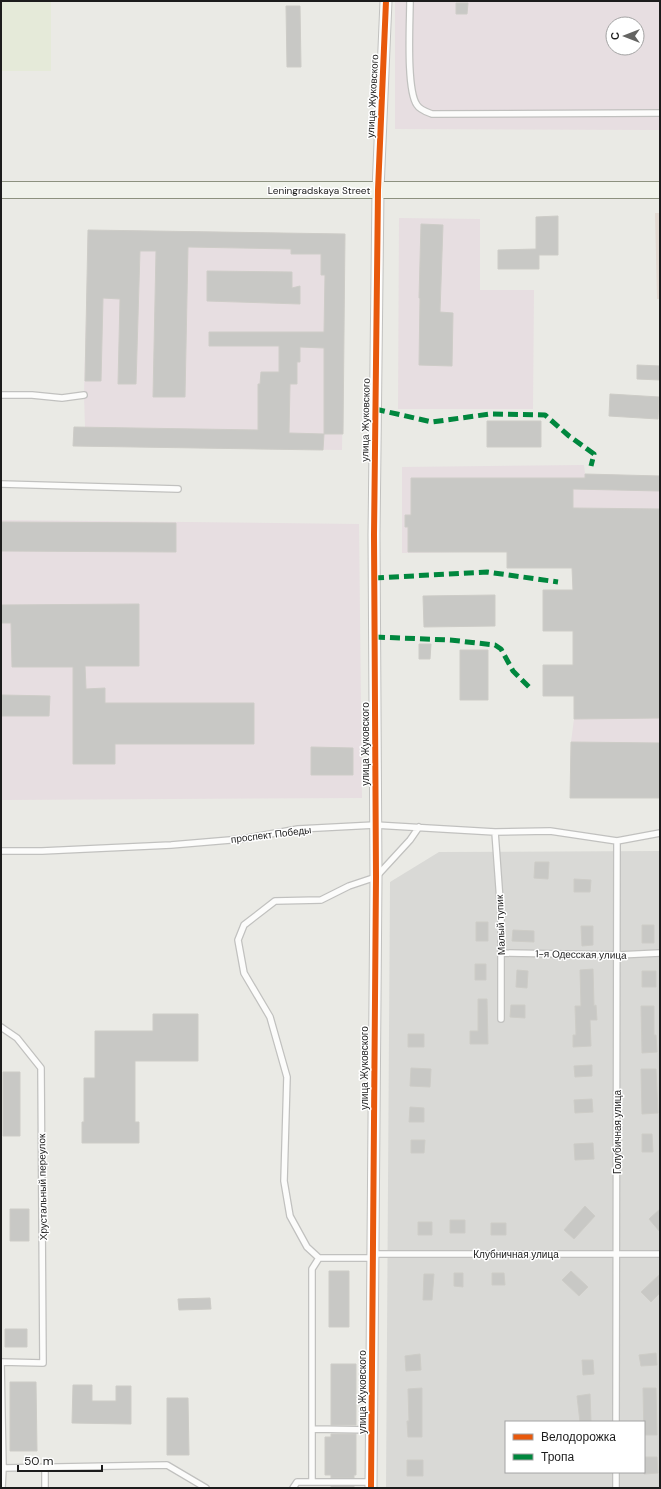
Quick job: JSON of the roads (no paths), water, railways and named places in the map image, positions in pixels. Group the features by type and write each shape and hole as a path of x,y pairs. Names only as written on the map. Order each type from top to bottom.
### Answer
{"main road":[{"name":"Leningradskaya Street","path":"1,190 660,190"}],"street":[{"name":"улица Жуковского","path":"372,1485 376,877 374,535 378,190 386,1"}],"lane":[{"path":"410,1 411,90 418,107 427,113 660,113"},
{"path":"1,395 32,395 62,398 84,394"},
{"path":"1,484 178,489"},
{"name":"проспект Победы","path":"1,851 42,851 171,845 242,839 298,829 375,824 495,832 550,831 617,841 660,833"},
{"path":"312,1482 312,1269 320,1258 307,1247 290,1216 284,1181 288,1077 270,1017 244,973 238,940 244,925 275,901 321,900 349,886 376,877 410,840 419,827"},
{"name":"Малый тупик","path":"495,832 501,914 501,1019"},
{"name":"Голубичная улица","path":"616,1421 617,841"},
{"name":"1-я Одесская улица","path":"501,953 618,955 660,953"},
{"name":"Хрустальный переулок","path":"1,1027 17,1038 40,1068 43,1363 1,1362"},
{"name":"Клубничная улица","path":"320,1258 373,1256 660,1254"},
{"path":"1,1362 2,1488"},
{"path":"312,1429 372,1430"},
{"path":"3,1468 167,1465 206,1488"},
{"path":"45,1468 45,1488"},
{"path":"616,1473 616,1488"},
{"path":"293,1488 297,1482 372,1485"}]}
